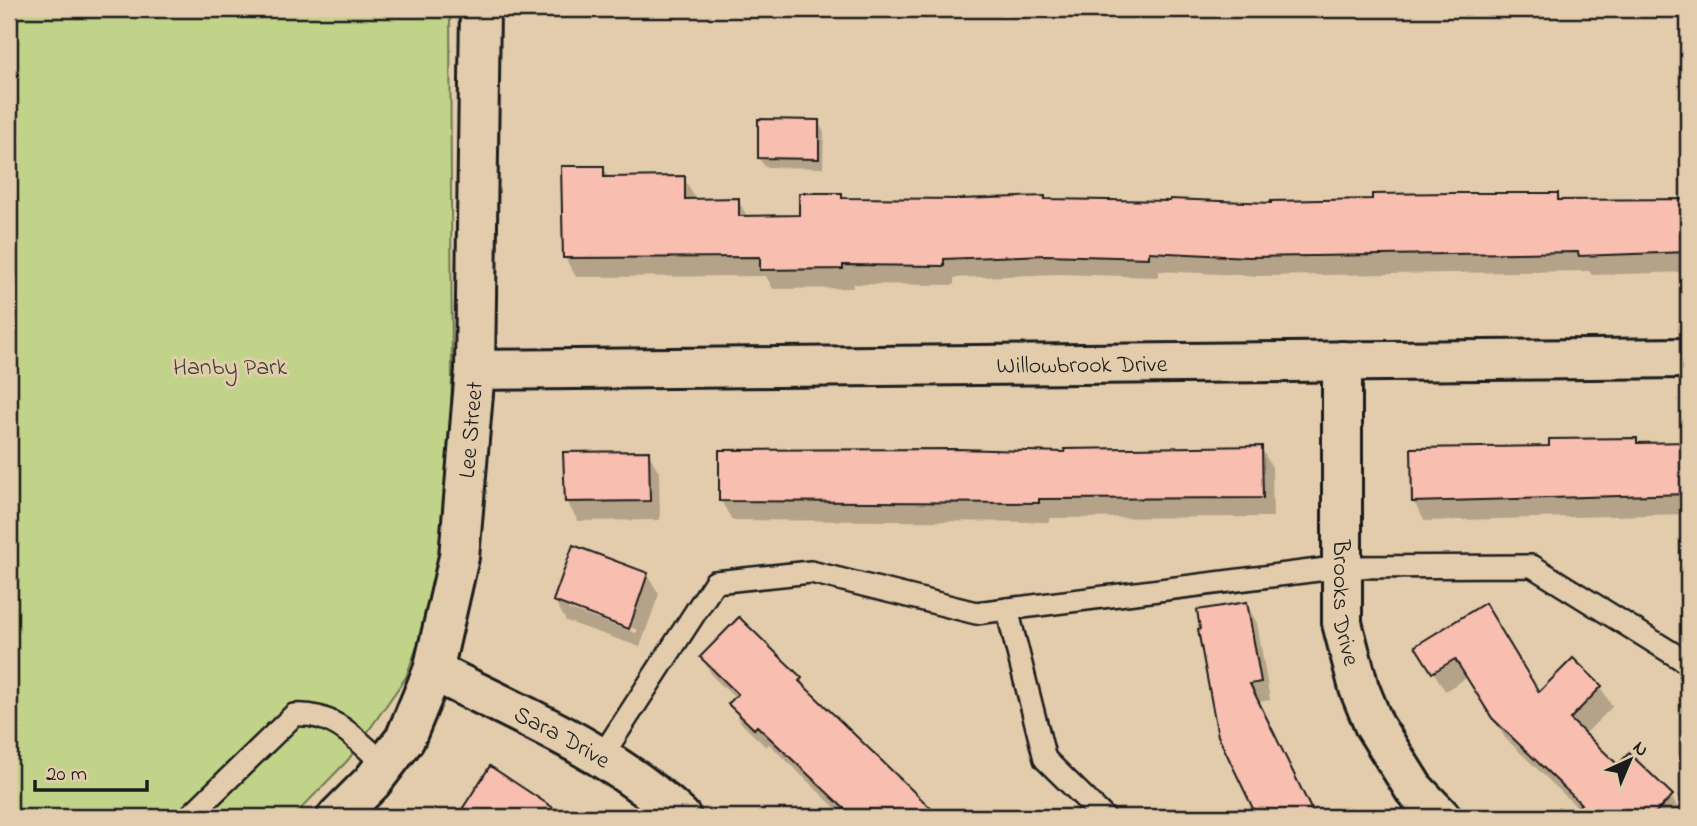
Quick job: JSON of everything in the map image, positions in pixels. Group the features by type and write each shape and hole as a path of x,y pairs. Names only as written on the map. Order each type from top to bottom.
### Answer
{"street":[{"name":"Lee Street","path":"338,817 372,782 405,739 433,671 459,557 475,370 480,9"},
{"name":"Willowbrook Drive","path":"475,370 1688,358"},
{"name":"Brooks Drive","path":"1342,361 1342,623 1359,688 1374,725 1414,789 1441,817"},
{"name":"Sara Drive","path":"433,671 602,756 655,793 681,817"}],"lane":[{"path":"602,756 715,582 811,572 976,613 1342,567 1532,566 1688,663"},
{"path":"1007,609 1045,759 1104,817"},
{"path":"190,817 294,715 311,714 334,722 385,765"}],"green space":[{"name":"Hanby Park","path":"9,9 450,9 452,377 448,513 434,599 406,677 348,760 293,817 9,817"}],"building":[{"path":"758,119 819,120 819,159 758,158"},
{"path":"561,166 604,166 604,177 685,176 685,199 739,198 739,216 799,215 799,193 842,193 842,198 960,199 1045,196 1045,199 1170,199 1271,203 1372,199 1372,194 1455,193 1558,193 1558,200 1688,199 1688,252 1579,256 1578,252 1248,257 1149,252 1149,258 1046,255 944,259 944,266 843,265 843,269 760,270 760,257 563,258"},
{"path":"1637,438 1637,443 1688,442 1688,494 1412,502 1411,448 1549,446 1549,439"},
{"path":"1262,446 1263,498 1039,499 1039,503 719,501 719,450 957,449 1065,452 1064,449"},
{"path":"649,451 650,501 565,502 563,452"},
{"path":"573,545 648,573 629,629 553,601"},
{"path":"1247,602 1261,682 1250,684 1315,817 1257,817 1218,736 1198,630 1197,610"},
{"path":"1485,603 1539,692 1573,658 1602,686 1570,719 1618,765 1629,753 1673,795 1651,817 1567,817 1581,804 1492,718 1455,659 1432,673 1415,646"},
{"path":"739,617 802,678 799,681 940,817 853,817 757,726 754,729 728,704 738,694 700,657"},
{"path":"490,766 567,817 457,817"}]}
